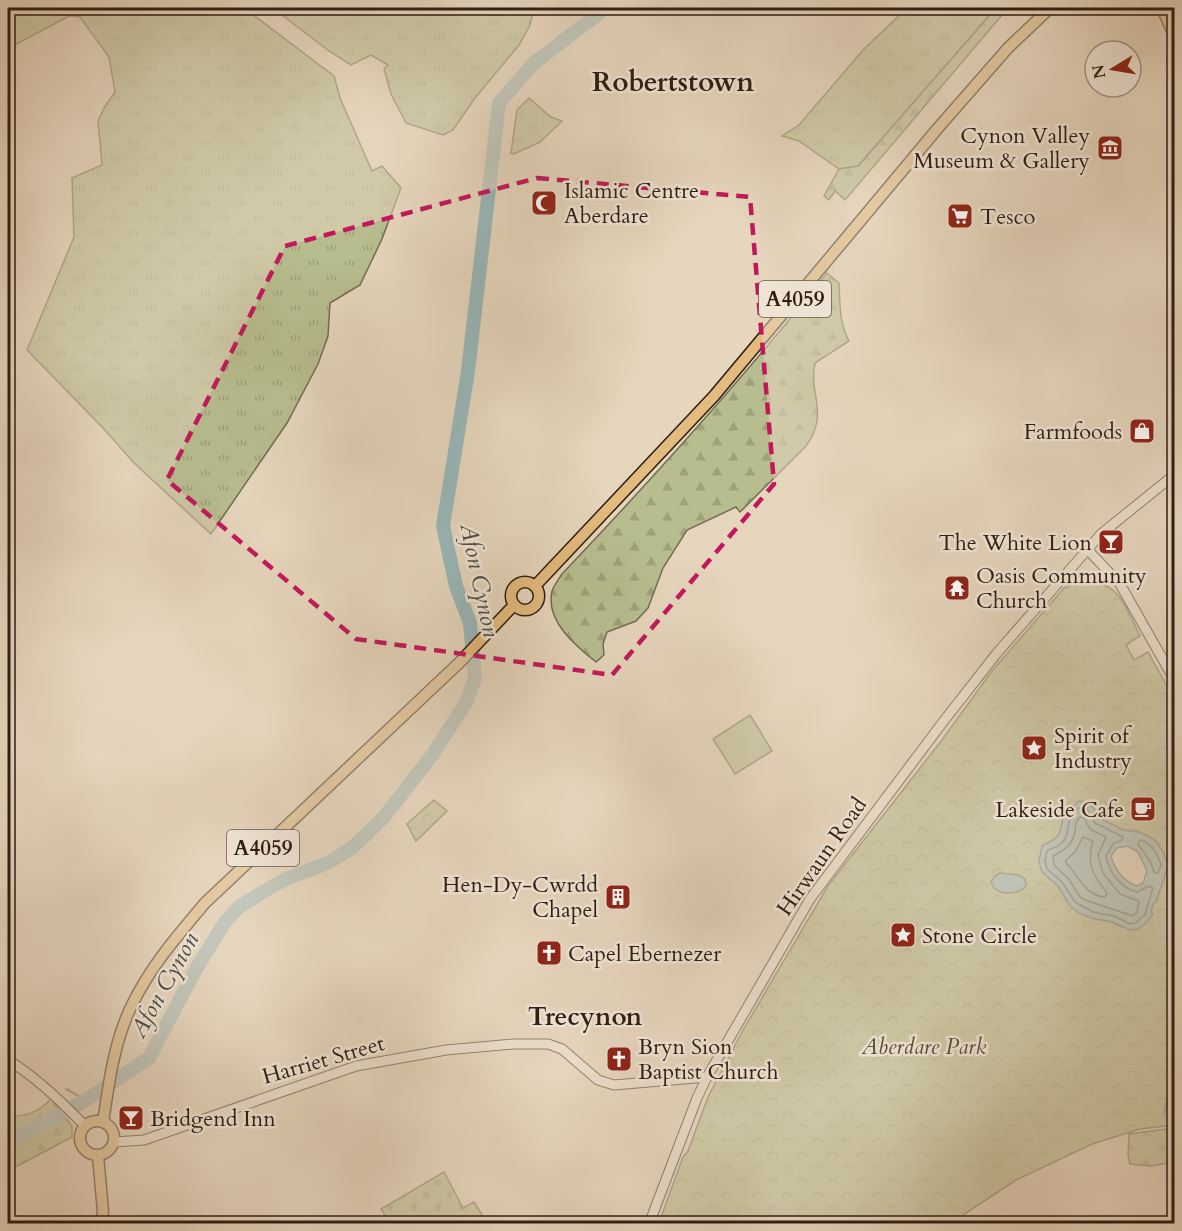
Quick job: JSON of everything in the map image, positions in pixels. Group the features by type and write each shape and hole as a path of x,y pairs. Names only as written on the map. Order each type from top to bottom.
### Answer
{"main road":[{"name":"A4059","path":"535,586 714,396 938,128 1008,48 1050,8"},
{"path":"1162,8 1174,35"},
{"path":"1174,48 1174,64"},
{"name":"Hirwaun Road","path":"649,1224 680,1139 707,1077 819,886 997,652 1101,534 1174,475"},
{"path":"1087,549 1120,584 1174,679"},
{"path":"526,582 535,586 538,598 535,605 524,610 514,605 511,591 517,584 526,582"},
{"name":"A4059","path":"103,1122 112,1065 120,1035 132,1005 152,969 205,903 459,663 514,605"},
{"name":"Harriet Street","path":"114,1142 144,1140 356,1066 446,1050 513,1044 548,1044 562,1049 598,1080 614,1085 707,1077"},
{"path":"8,1060 61,1102 85,1126"},
{"path":"93,1122 103,1122 111,1128 114,1142 108,1152 98,1156 88,1152 81,1144 81,1134 85,1126 93,1122"},
{"path":"98,1156 103,1211 101,1224"}],"highlighted area":[{"path":"537,178 750,197 774,484 612,675 356,639 167,480 285,246"}],"green space":[{"path":"8,8 244,8 334,76 340,98 372,171 382,166 401,188 382,239 360,285 330,303 328,336 318,364 287,423 211,534 134,463 27,350 74,237 72,178 102,165 98,121 115,92 109,57 80,17 69,16 9,48"},
{"path":"273,8 534,8 530,25 519,45 475,98 453,130 443,135 406,123 391,94 384,69 388,65 371,55 351,65"},
{"path":"907,8 996,8 858,166 839,169 799,141 782,136 799,125 863,50"},
{"path":"996,8 1008,8 845,200 835,191 829,200 824,196 839,169 858,166"},
{"path":"529,98 551,117 562,121 540,142 514,154 511,153 517,110"},
{"path":"827,273 839,283 842,320 849,341 815,363 817,423 806,446 740,512 736,507 687,530 663,568 648,608 636,621 607,632 603,644 604,655 596,662 571,640 558,622 551,602 555,584 731,389"},
{"name":"Aberdare Park","path":"1084,580 1096,582 1114,591 1120,598 1140,636 1126,645 1134,660 1148,652 1174,699 1174,1125 1140,1129 1092,1144 1016,1180 951,1223 661,1224 660,1220 683,1157 688,1151 708,1097 743,1030 828,886 942,740 992,671 1064,588 1074,582","holes":["1095,810 1099,818 1123,830 1139,832 1168,865 1151,912 1121,927 1113,922 1091,918 1058,886 1042,846 1058,835 1063,816"]},
{"path":"750,715 772,751 735,774 713,739"},
{"path":"434,800 447,811 416,841 407,824"},
{"path":"51,1099 72,1126 72,1137 8,1171 8,1117 31,1113"},
{"path":"1174,1128 1174,1162 1151,1166 1130,1164 1129,1134"},
{"path":"444,1172 463,1208 474,1202 487,1223 390,1223 381,1209"}],"water":[{"path":"1079,801 1088,802 1099,818 1123,830 1139,832 1154,839 1163,851 1168,865 1156,902 1153,904 1151,912 1153,914 1138,929 1130,930 1113,922 1079,913 1070,906 1058,886 1042,872 1039,862 1042,846 1058,835 1063,816","holes":["1128,846 1138,852 1147,871 1143,883 1137,886 1120,874 1111,856 1117,848"]},
{"path":"1000,873 1019,875 1025,879 1026,886 1012,893 997,890 991,882"}],"waterway":[{"name":"Afon Cynon","path":"8,1143 86,1100 149,1058 196,969 225,922 239,907 261,893 286,879 330,862 353,847 384,817 433,754 467,701 475,677 470,623 456,586 443,526 468,371 499,103 534,63 606,8"},
{"path":"1164,1114 1174,1066"},
{"path":"66,1089 86,1100"}],"place":[{"name":"Cynon Valley Museum & Gallery","path":"1110,148"},
{"name":"Islamic Centre Aberdare","path":"544,203"},
{"name":"Tesco","path":"960,216"},
{"name":"Farmfoods","path":"1142,431"},
{"name":"The White Lion","path":"1111,542"},
{"name":"Oasis Community Church","path":"957,588"},
{"name":"Spirit of Industry","path":"1034,748"},
{"name":"Lakeside Cafe","path":"1143,809"},
{"name":"Hen-Dy-Cwrdd Chapel","path":"618,897"},
{"name":"Stone Circle","path":"903,935"},
{"name":"Capel Ebernezer","path":"549,953"},
{"name":"Bryn Sion Baptist Church","path":"619,1059"},
{"name":"Bridgend Inn","path":"131,1118"}],"district":[{"name":"Robertstown","path":"673,81"},
{"name":"Trecynon","path":"585,1016"}]}
